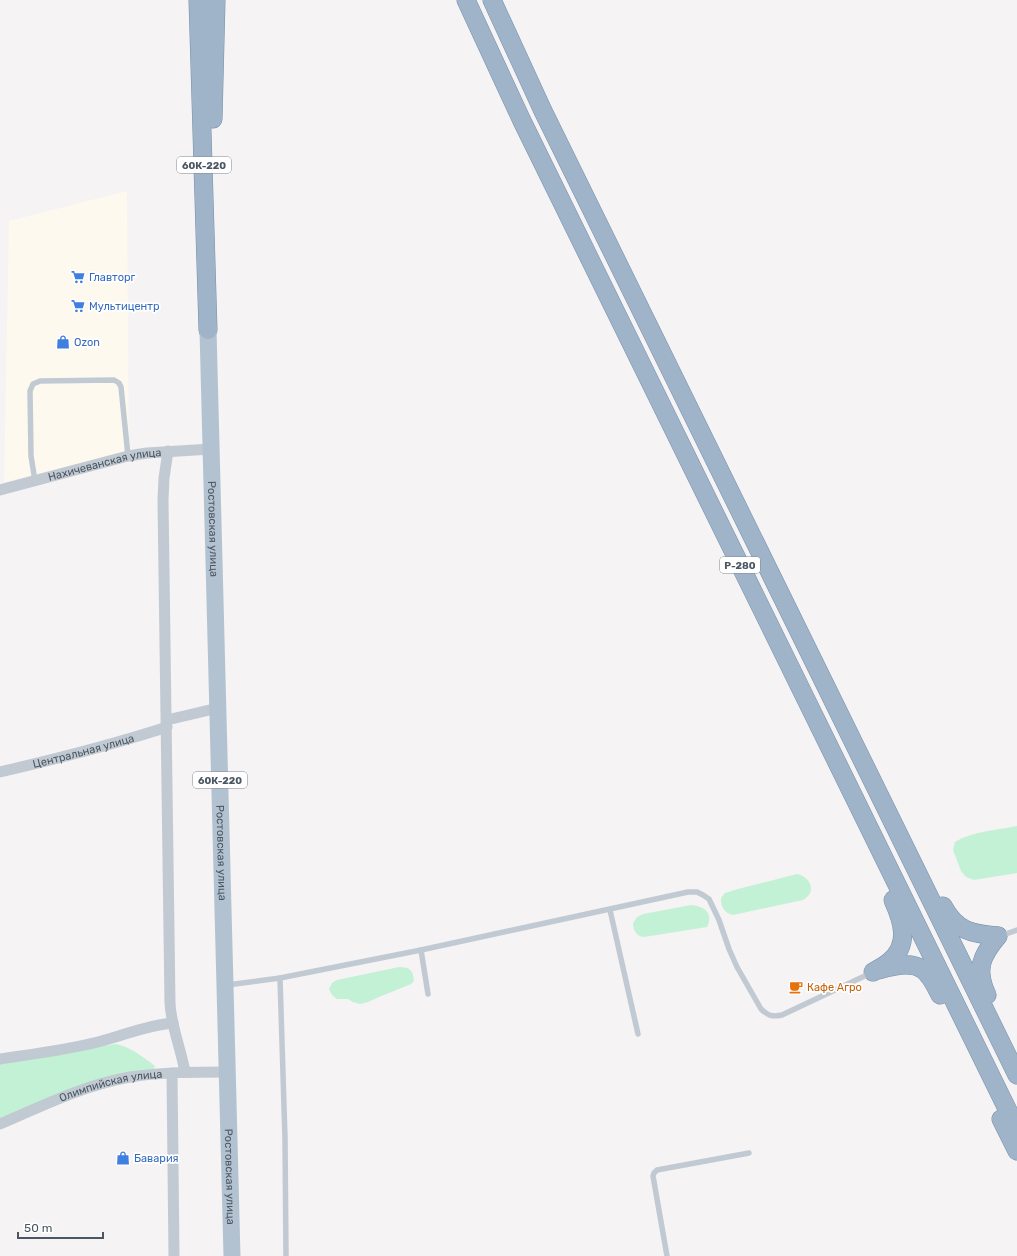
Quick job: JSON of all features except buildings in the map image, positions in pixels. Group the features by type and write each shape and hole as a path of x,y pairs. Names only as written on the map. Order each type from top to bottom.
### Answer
{"highway":[{"name":"60К-220","path":"198,0 208,330"},
{"name":"60К-220","path":"208,330 216,0"},
{"name":"Р-280","path":"466,0 522,121 1017,1129"},
{"name":"Р-280","path":"492,0 543,111 1017,1075"},
{"path":"779,592 850,712 948,914 957,926 965,930 975,934 998,936"},
{"path":"776,638 822,756 899,914 904,934 900,949 889,962 873,972"},
{"path":"998,936 983,957 981,964 981,980 1017,1056"},
{"path":"873,972 892,966 909,965 922,969 934,984 1017,1150"}],"main road":[{"name":"Ростовская улица","path":"208,330 232,1256"}],"street":[{"name":"Нахичеванская улица","path":"0,490 128,456 168,451 212,449"},
{"path":"168,451 164,478 163,500 170,1013 185,1072"},
{"name":"Центральная улица","path":"0,772 81,753 135,738 167,723 218,708"},
{"path":"0,1059 90,1044 116,1038 151,1026 173,1023"},
{"name":"Олимпийская улица","path":"0,1124 87,1088 129,1077 185,1072 228,1072"},
{"path":"172,1073 174,1256"}],"lane":[{"path":"35,481 31,456 30,391 33,384 40,381 114,380 119,383 121,387 128,456"},
{"path":"225,985 280,978 421,950 688,892 697,892 709,899 719,920 737,967 761,1009 767,1015 774,1017 782,1015 873,972"},
{"path":"610,910 638,1034"},
{"path":"998,936 1017,930"},
{"path":"421,950 428,994"},
{"path":"280,978 285,1138 286,1256"},
{"path":"667,1256 653,1176 654,1173 657,1170 749,1153"}],"shaded area":[{"path":"127,191 129,451 4,482 9,221"}],"green space":[{"path":"1017,826 1017,873 974,880 966,877 961,871 953,850 955,842 969,835"},
{"path":"797,874 809,881 811,889 810,893 803,900 733,915 727,913 722,907 721,898 725,893"},
{"path":"691,905 700,907 706,911 709,918 707,927 644,937 637,934 634,930 633,923 637,917 643,914"},
{"path":"399,967 410,970 413,974 414,981 411,984 368,1002 360,1004 348,999 337,999 332,995 329,989 332,983 337,980"},
{"path":"116,1044 127,1047 141,1056 155,1066 154,1070 0,1119 0,1063"}],"place":[{"name":"Главторг","path":"78,277"},
{"name":"Мультицентр","path":"78,306"},
{"name":"Ozon","path":"63,342"},
{"name":"Кафе Агро","path":"796,987"},
{"name":"Бавария","path":"123,1158"}]}
